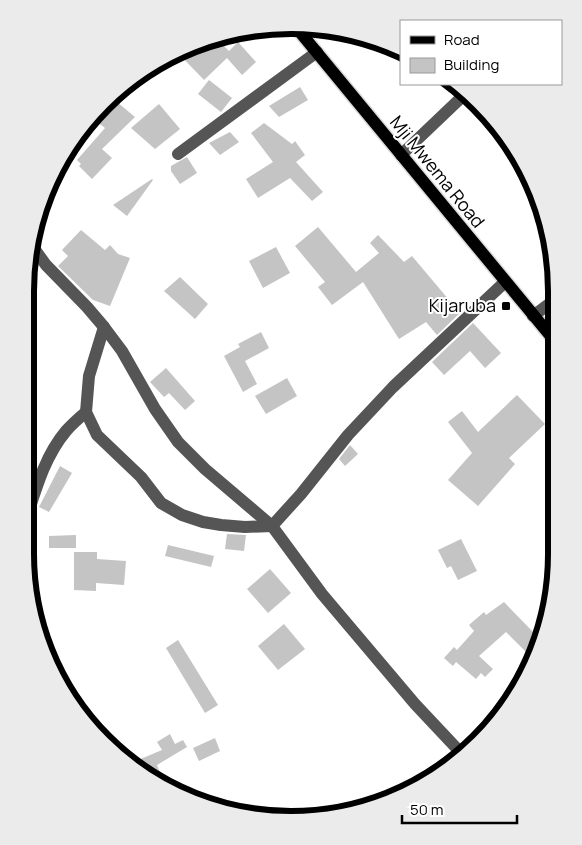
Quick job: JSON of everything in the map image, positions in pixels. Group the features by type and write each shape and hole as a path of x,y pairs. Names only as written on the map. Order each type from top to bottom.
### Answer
{"main road":[{"name":"Mji Mwema Road","path":"304,34 548,333"}],"street":[{"path":"178,154 317,52"},
{"path":"401,155 461,98"},
{"path":"37,252 46,265 87,307 122,351 155,409 178,442 205,469 272,526 322,594 415,704 458,750"},
{"path":"104,327 89,376 86,412 97,435 141,477 161,502 182,515 203,522 221,525 245,527 272,526 301,494 348,435 393,387 505,282"},
{"path":"532,316 548,305"},
{"path":"34,494 53,450 66,431 86,412"}],"building":[{"path":"238,42 256,62 242,75 227,58 204,80 182,58 222,44 229,51"},
{"path":"209,80 232,98 221,112 198,94"},
{"path":"300,87 308,100 279,117 269,106"},
{"path":"117,102 135,117 102,149 112,158 92,179 79,166 81,164 77,160 105,128 97,122"},
{"path":"159,104 180,129 155,149 131,128"},
{"path":"264,123 292,144 295,141 305,155 296,162 323,192 312,201 290,178 258,198 246,179 273,162 251,133"},
{"path":"230,132 239,142 220,155 209,143"},
{"path":"187,157 197,173 180,184 171,171 171,166"},
{"path":"152,179 127,216 113,205"},
{"path":"318,227 356,272 379,253 370,243 378,235 404,262 412,256 460,313 437,335 426,322 399,339 363,282 332,305 318,287 325,282 295,246"},
{"path":"81,230 105,250 110,245 118,254 130,258 110,306 93,300 58,266 68,256 62,250"},
{"path":"276,247 290,273 263,288 249,261"},
{"path":"180,277 208,304 195,319 164,291"},
{"path":"473,323 501,353 485,368 470,351 444,375 432,362"},
{"path":"261,332 269,348 245,361 257,384 243,392 224,356 240,347 238,344"},
{"path":"166,368 195,401 185,410 169,393 164,397 150,382"},
{"path":"287,378 297,396 266,414 255,396"},
{"path":"517,395 545,424 509,458 515,464 478,506 448,480 472,453 448,422 462,411 478,432"},
{"path":"350,445 358,454 345,466 339,459"},
{"path":"60,466 72,473 49,512 39,507"},
{"path":"227,534 246,535 244,551 225,549"},
{"path":"76,535 76,548 49,548 49,536"},
{"path":"461,539 477,571 458,580 451,566 447,568 438,550"},
{"path":"168,545 214,556 211,567 165,556"},
{"path":"74,552 97,552 97,559 126,561 124,585 96,583 96,591 74,590"},
{"path":"270,569 291,593 268,613 247,589"},
{"path":"504,602 533,632 537,628 528,654 506,632 479,656 493,669 485,677 481,673 476,679 456,662 453,666 444,658 454,647 457,650 474,631 469,625 484,612 486,615"},
{"path":"284,624 305,649 278,670 258,646"},
{"path":"178,640 218,705 205,713 166,648"},
{"path":"170,734 175,744 183,740 187,747 157,765 162,777 137,760 162,750 157,742"},
{"path":"215,738 220,751 199,761 193,748"}],"place":[{"name":"Kijaruba","path":"506,306"}]}
